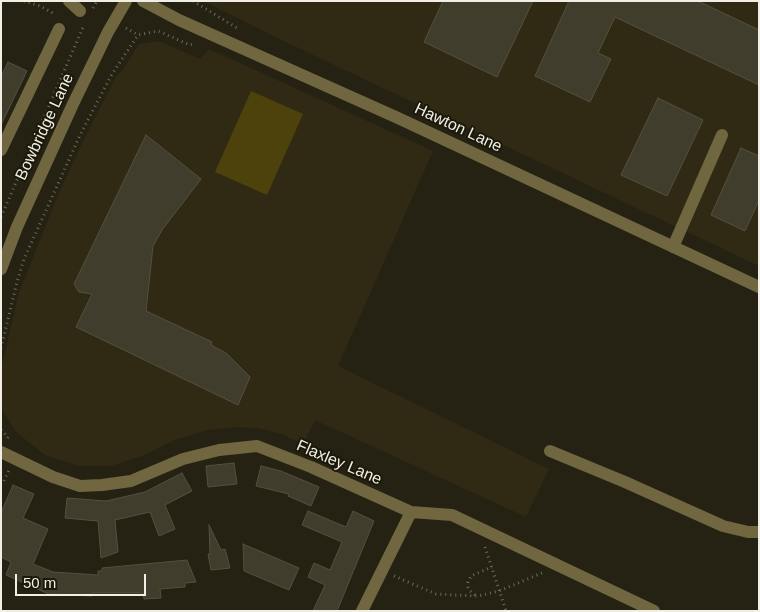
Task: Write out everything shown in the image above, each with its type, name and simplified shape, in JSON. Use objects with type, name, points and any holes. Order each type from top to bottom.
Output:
[{"type":"street","points":[[69,1],[85,16]]},
{"type":"street","name":"Bowbridge Lane","points":[[1,269],[17,227],[73,104],[108,32],[126,1]]},
{"type":"street","name":"Hawton Lane","points":[[143,1],[179,20],[398,118],[759,287]]},
{"type":"street","points":[[1,150],[59,28]]},
{"type":"street","points":[[674,247],[722,135]]},
{"type":"street","name":"Flaxley Lane","points":[[1,452],[53,477],[80,486],[131,481],[183,459],[219,450],[257,446],[311,467],[411,512],[452,515],[654,611]]},
{"type":"street","points":[[550,451],[625,482],[722,526],[748,532],[759,532]]},
{"type":"street","points":[[362,611],[411,512]]},
{"type":"path","points":[[1,217],[85,16],[97,1]]},
{"type":"path","points":[[193,1],[240,30]]},
{"type":"path","points":[[1,348],[24,259],[81,133],[112,74],[138,35],[158,31]]},
{"type":"path","points":[[1,430],[8,437]]},
{"type":"path","points":[[477,527],[506,611]]},
{"type":"path","points":[[382,570],[436,594],[478,596],[499,591],[535,577],[558,565]]},
{"type":"path","points":[[478,596],[470,591],[468,582],[471,576],[492,567]]},
{"type":"shaded area","points":[[203,1],[759,1],[759,266],[273,36]]},
{"type":"shaded area","points":[[159,41],[200,59],[209,49],[433,151],[338,366],[549,469],[526,517],[315,420],[303,444],[281,434],[258,428],[234,427],[208,430],[177,439],[145,455],[111,466],[79,466],[45,455],[16,432],[1,408],[1,370],[19,292],[61,188],[116,77],[139,44]]},
{"type":"shaded area","points":[[251,91],[303,114],[267,195],[215,172]]},
{"type":"building","points":[[443,1],[533,1],[497,77],[424,42]]},
{"type":"building","points":[[569,1],[698,1],[759,30],[759,85],[615,17],[598,53],[611,59],[590,102],[535,76]]},
{"type":"building","points":[[8,62],[27,71],[1,125],[1,77]]},
{"type":"building","points":[[658,98],[703,120],[667,196],[621,175]]},
{"type":"building","points":[[146,135],[201,179],[162,230],[153,246],[146,311],[212,342],[211,345],[226,353],[250,377],[238,405],[76,327],[92,294],[79,292],[74,284]]},
{"type":"building","points":[[741,148],[759,156],[759,200],[745,231],[711,215]]},
{"type":"building","points":[[234,463],[237,484],[208,487],[206,466]]},
{"type":"building","points":[[261,466],[281,471],[319,487],[311,506],[288,496],[289,494],[256,486]]},
{"type":"building","points":[[182,473],[192,491],[165,505],[175,529],[159,536],[150,512],[115,520],[118,552],[101,558],[98,521],[65,518],[67,498],[106,501],[145,492]]},
{"type":"building","points":[[13,485],[34,494],[23,518],[48,529],[33,564],[53,572],[98,575],[98,571],[102,571],[102,568],[187,560],[196,582],[185,583],[185,587],[160,589],[161,598],[144,599],[143,593],[92,593],[92,596],[53,594],[53,596],[6,575],[11,562],[1,557],[1,513]]},
{"type":"building","points":[[308,511],[346,527],[353,511],[374,521],[337,611],[313,611],[325,585],[308,577],[314,563],[330,570],[342,542],[302,525]]},
{"type":"building","points":[[209,525],[221,550],[225,549],[230,568],[211,570],[208,554],[210,554]]},
{"type":"building","points":[[243,544],[299,568],[289,590],[244,571]]}]
